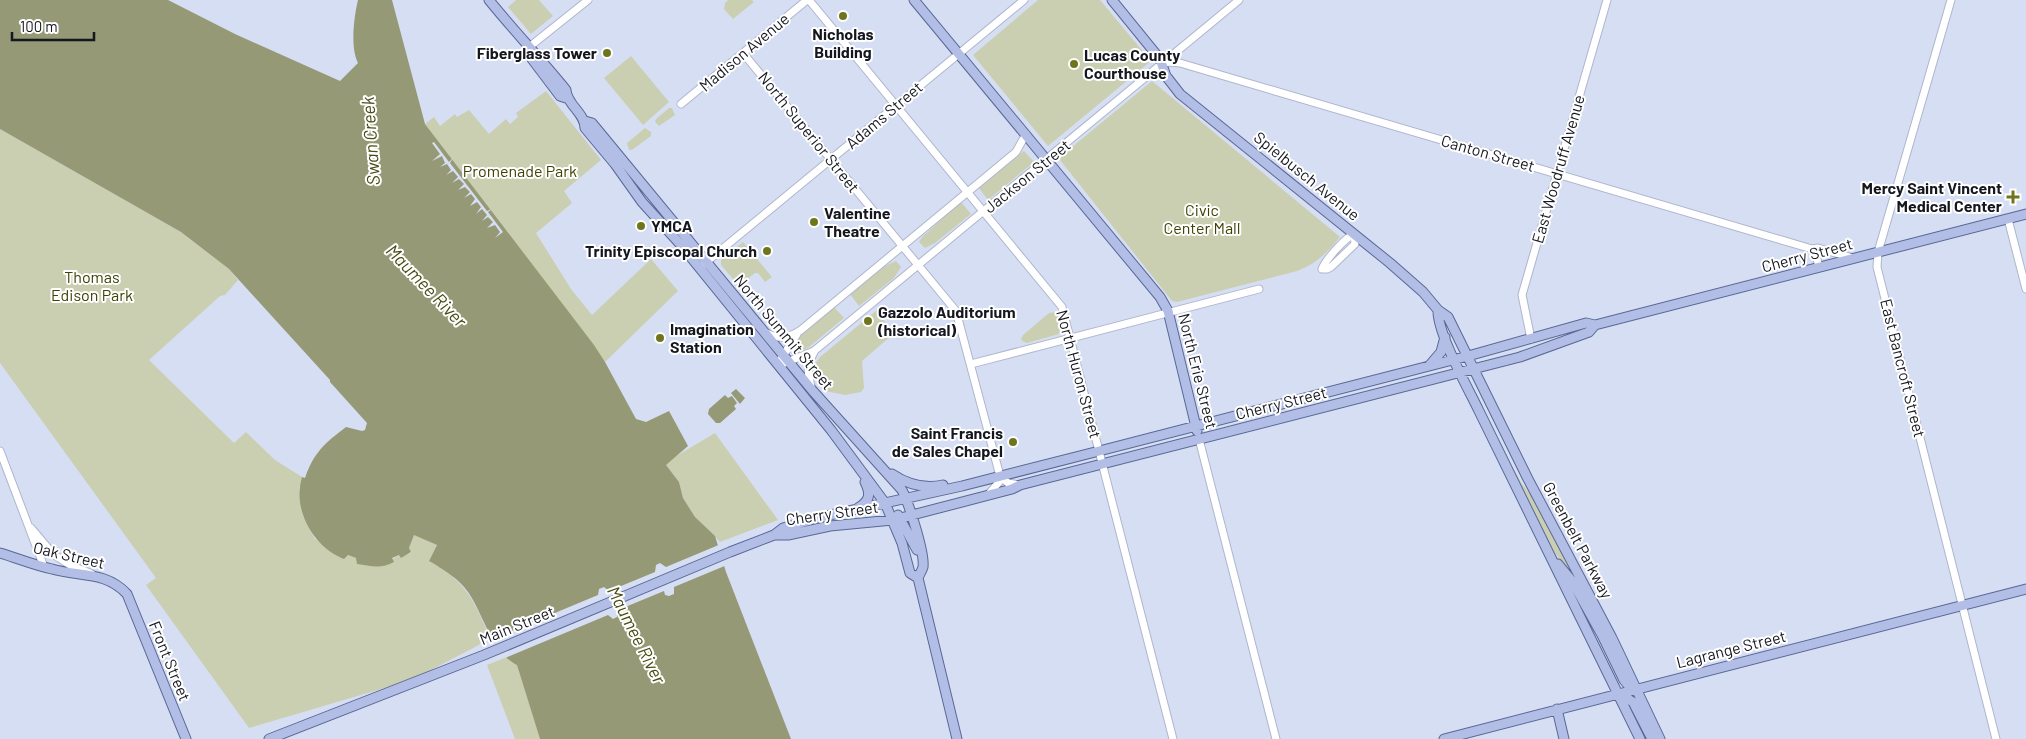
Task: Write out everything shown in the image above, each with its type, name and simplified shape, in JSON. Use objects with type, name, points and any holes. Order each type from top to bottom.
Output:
[{"type":"main road","name":"North Summit Street","points":[[489,0],[528,48],[538,55],[566,90],[566,98],[585,121],[585,128],[642,202],[659,220],[778,365],[857,465],[896,519],[910,573],[918,578]]},
{"type":"main road","name":"North Erie Street","points":[[914,0],[1153,288],[1168,311],[1199,439]]},
{"type":"main road","name":"Spielbusch Avenue","points":[[1112,0],[1163,63],[1166,76],[1180,94],[1416,285],[1438,310],[1448,317],[1468,356]]},
{"type":"main road","name":"North Summit Street","points":[[585,121],[592,122],[812,390],[896,482],[906,499],[912,515],[923,566],[918,578],[957,739]]},
{"type":"main road","points":[[630,184],[632,178],[638,177]]},
{"type":"main road","points":[[659,220],[665,219],[666,212]]},
{"type":"main road","name":"Cherry Street","points":[[774,536],[783,528],[1099,451],[1455,360],[1586,323],[1596,325],[2026,214]]},
{"type":"main road","name":"Spielbusch Avenue","points":[[1438,310],[1439,324],[1455,360]]},
{"type":"main road","name":"Cherry Street","points":[[774,536],[830,526],[896,519],[912,515],[1020,485],[1474,370],[1520,357],[1589,332],[1596,325]]},
{"type":"main road","points":[[1429,366],[1441,352],[1445,336]]},
{"type":"main road","name":"Greenbelt Parkway","points":[[1468,356],[1528,479],[1586,587],[1660,739]]},
{"type":"main road","name":"Greenbelt Parkway","points":[[1455,360],[1640,739]]},
{"type":"main road","points":[[878,463],[902,480],[919,485],[938,486],[973,482]]},
{"type":"main road","points":[[853,510],[864,504],[870,494],[857,465]]},
{"type":"main road","points":[[896,519],[921,557]]},
{"type":"main road","name":"Main Street","points":[[269,739],[484,655],[730,552],[774,536]]},
{"type":"main road","name":"Oak Street","points":[[0,553],[44,567],[109,580],[127,594]]},
{"type":"main road","points":[[1548,553],[1572,581],[1624,680],[1628,686],[1636,689]]},
{"type":"main road","name":"Lagrange Street","points":[[1444,739],[2026,589]]},
{"type":"main road","name":"Front Street","points":[[127,594],[186,739]]},
{"type":"main road","points":[[1618,693],[1633,702],[1652,739]]},
{"type":"main road","points":[[1557,709],[1564,739]]},
{"type":"street","points":[[528,48],[588,0]]},
{"type":"street","name":"Madison Avenue","points":[[681,104],[808,0]]},
{"type":"street","name":"North Huron Street","points":[[808,0],[1062,306],[1173,739]]},
{"type":"street","name":"Adams Street","points":[[699,269],[1024,0]]},
{"type":"street","name":"Jackson Street","points":[[778,365],[790,362],[814,351],[1239,0]]},
{"type":"street","name":"East Woodruff Avenue","points":[[1531,339],[1522,295],[1607,0]]},
{"type":"street","name":"East Bancroft Street","points":[[1951,0],[1878,252],[1877,264],[1996,739]]},
{"type":"street","name":"North Superior Street","points":[[744,53],[956,311],[1000,476]]},
{"type":"street","name":"Canton Street","points":[[1163,63],[1180,63],[1812,249],[1818,248],[1853,258]]},
{"type":"street","name":"Jackson Street","points":[[763,330],[771,336],[789,337],[801,330],[1016,152],[1026,134]]},
{"type":"street","points":[[2008,219],[2026,289]]},
{"type":"street","points":[[1354,234],[1354,244],[1346,253],[1328,269],[1322,269],[1324,263],[1347,238],[1354,234]]},
{"type":"street","points":[[1812,249],[1816,255],[1819,267]]},
{"type":"street","points":[[971,364],[1258,288]]},
{"type":"street","name":"Jackson Street","points":[[778,365],[783,354],[801,330]]},
{"type":"street","points":[[812,390],[807,372],[809,361],[814,351]]},
{"type":"street","name":"North Erie Street","points":[[1199,439],[1276,739]]},
{"type":"street","points":[[0,451],[44,567]]},
{"type":"street","points":[[988,495],[998,482],[1000,476],[1008,483],[1020,485]]},
{"type":"street","points":[[28,524],[53,554],[95,576]]},
{"type":"green space","points":[[516,0],[539,0],[553,16],[531,34],[508,7]]},
{"type":"green space","points":[[728,0],[752,0],[754,2],[733,19],[724,9],[725,3]]},
{"type":"green space","points":[[1038,0],[1100,0],[1151,61],[1048,146],[973,55]]},
{"type":"green space","points":[[631,56],[669,102],[643,125],[604,78]]},
{"type":"green space","name":"Civic Center Mall","points":[[1152,81],[1340,237],[1316,261],[1297,271],[1177,302],[1172,301],[1060,160],[1060,157]]},
{"type":"green space","name":"Promenade Park","points":[[546,91],[601,160],[564,191],[572,203],[536,233],[571,289],[592,315],[651,259],[678,291],[605,362],[425,124],[434,117],[440,126],[455,114],[457,117],[469,110],[489,134],[506,119],[510,124],[518,117],[516,113]]},
{"type":"green space","points":[[669,108],[672,108],[675,115],[659,126],[655,122],[656,119]]},
{"type":"green space","points":[[645,128],[651,132],[651,136],[632,150],[629,150],[627,143]]},
{"type":"green space","name":"Thomas Edison Park","points":[[0,129],[181,232],[229,269],[238,280],[225,295],[220,296],[149,360],[234,443],[246,432],[275,460],[302,477],[299,488],[303,515],[315,539],[356,558],[392,559],[411,553],[409,548],[414,534],[437,545],[429,561],[451,575],[472,600],[488,633],[479,645],[425,673],[388,687],[249,728],[146,585],[156,578],[0,363]]},
{"type":"green space","points":[[1024,151],[1034,162],[988,200],[979,188]]},
{"type":"green space","points":[[961,202],[971,214],[935,243],[925,248],[919,242],[922,237]]},
{"type":"green space","points":[[743,242],[772,277],[765,282],[758,273],[755,273],[739,286],[721,265],[721,260]]},
{"type":"green space","points":[[896,261],[901,267],[894,278],[859,306],[850,294],[883,267]]},
{"type":"green space","points":[[834,307],[844,318],[809,347],[796,354],[790,348],[793,342]]},
{"type":"green space","points":[[877,310],[888,327],[897,335],[891,336],[862,361],[864,388],[861,392],[845,395],[825,391],[814,374],[813,367],[820,357]]},
{"type":"green space","points":[[1049,313],[1059,313],[1062,327],[1059,334],[1027,343],[1022,341],[1023,335]]},
{"type":"green space","points":[[715,433],[778,520],[720,542],[695,517],[683,498],[679,482],[666,465],[668,461]]},
{"type":"green space","points":[[1498,442],[1522,484],[1532,496],[1604,631],[1562,562],[1553,551]]},
{"type":"green space","points":[[507,657],[511,662],[517,664],[540,739],[515,739],[487,665]]},
{"type":"water","points":[[0,0],[168,0],[235,34],[340,81],[358,63],[353,41],[358,0],[392,0],[425,124],[594,345],[636,419],[646,422],[669,411],[688,446],[666,465],[679,482],[683,498],[695,517],[715,536],[726,572],[791,739],[540,739],[517,665],[508,659],[494,642],[464,587],[440,567],[429,561],[437,545],[414,535],[409,548],[411,552],[401,558],[399,555],[392,558],[394,562],[385,566],[357,564],[356,558],[348,555],[344,559],[323,546],[314,536],[303,514],[300,502],[302,477],[305,478],[316,455],[332,438],[346,427],[365,430],[367,423],[229,269],[181,232],[0,129]]},
{"type":"water","points":[[736,389],[745,398],[740,404],[731,393]]},
{"type":"water","points":[[725,395],[728,398],[732,396],[737,403],[734,406],[736,409],[720,423],[716,423],[708,414],[709,409]]},
{"type":"pier","points":[[434,142],[449,162],[453,158],[450,163],[487,211],[492,209],[488,212],[503,232],[495,238],[500,232],[495,225],[487,228],[493,222],[488,217],[482,221],[487,215],[482,209],[476,214],[481,207],[477,202],[470,206],[475,199],[471,194],[464,198],[470,192],[465,187],[458,190],[464,184],[459,179],[452,183],[458,177],[453,171],[446,175],[451,170],[447,164],[440,167],[445,163],[442,156],[432,161],[440,154],[432,143]]},
{"type":"pier","points":[[721,544],[727,565],[674,587],[674,594],[665,595],[664,591],[618,610],[617,617],[613,619],[608,615],[505,658],[490,640],[598,595],[599,589],[604,587],[609,591],[655,572],[656,565],[660,563],[666,567]]},
{"type":"place","name":"Nicholas Building","points":[[843,16]]},
{"type":"place","name":"Fiberglass Tower","points":[[607,53]]},
{"type":"place","name":"Lucas County Courthouse","points":[[1074,64]]},
{"type":"place","name":"Mercy Saint Vincent Medical Center","points":[[2013,197]]},
{"type":"place","name":"Valentine Theatre","points":[[814,222]]},
{"type":"place","name":"YMCA","points":[[641,226]]},
{"type":"place","name":"Trinity Episcopal Church","points":[[767,251]]},
{"type":"place","name":"Gazzolo Auditorium (historical)","points":[[868,321]]},
{"type":"place","name":"Imagination Station","points":[[660,338]]},
{"type":"place","name":"Saint Francis de Sales Chapel","points":[[1013,442]]},
{"type":"water label","name":"Swan Creek","points":[[371,141]]},
{"type":"water label","name":"Maumee River","points":[[426,286]]},
{"type":"water label","name":"Maumee River","points":[[636,635]]}]
